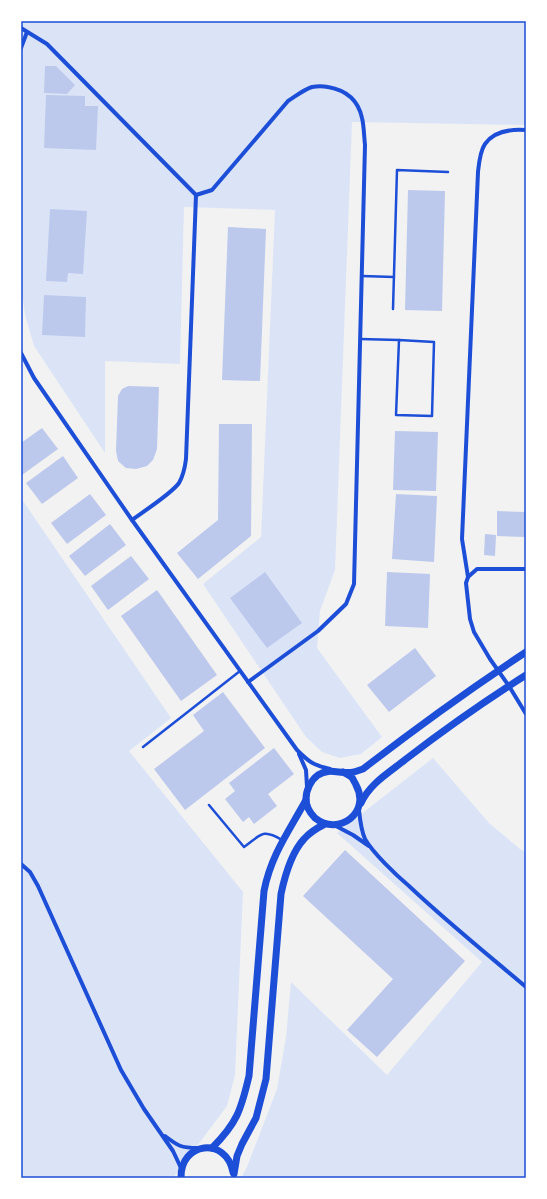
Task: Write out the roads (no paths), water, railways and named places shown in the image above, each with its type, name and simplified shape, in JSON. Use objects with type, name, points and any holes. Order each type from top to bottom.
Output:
[{"type":"street","points":[[21,28],[47,44],[196,194],[186,459],[184,471],[180,482],[174,489],[132,520]]},
{"type":"street","points":[[21,48],[27,32]]},
{"type":"street","points":[[196,194],[212,190],[288,101],[302,91],[313,86],[325,86],[339,89],[352,97],[362,117],[365,145],[354,584],[346,604],[318,631],[248,682]]},
{"type":"street","points":[[526,130],[516,129],[502,132],[491,137],[484,145],[481,153],[478,172],[462,539],[468,577],[466,583],[470,619],[474,632],[526,714]]},
{"type":"street","points":[[21,353],[34,378],[132,520],[297,750],[307,760],[316,766],[343,772],[353,772],[363,769],[415,728],[526,652]]},
{"type":"street","points":[[468,577],[477,569],[526,569]]},
{"type":"street","points":[[297,750],[306,770],[308,779],[306,800],[311,814],[325,824],[334,825],[343,823],[355,814],[365,794],[375,783],[426,743],[526,675]]},
{"type":"street","points":[[307,791],[312,780],[318,775],[334,770]]},
{"type":"street","points":[[343,772],[353,779],[360,791],[359,806],[361,829],[366,840],[373,849],[423,900],[526,987]]},
{"type":"street","points":[[212,1148],[233,1124],[240,1111],[244,1097],[249,1076],[264,891],[268,874],[283,840],[306,800]]},
{"type":"street","points":[[233,1176],[242,1144],[256,1118],[266,1079],[281,894],[284,879],[304,838],[315,829],[325,824]]},
{"type":"street","points":[[334,825],[353,835],[373,849]]},
{"type":"street","points":[[21,864],[30,872],[38,886],[121,1070],[144,1109],[173,1151],[181,1168],[181,1178]]},
{"type":"street","points":[[161,1133],[174,1143],[185,1148],[212,1148],[220,1151],[227,1157],[232,1165],[233,1176]]},
{"type":"street","points":[[181,1168],[185,1160],[194,1151],[202,1148]]},
{"type":"lane","points":[[393,309],[397,170],[448,172]]},
{"type":"lane","points":[[362,276],[394,277]]},
{"type":"lane","points":[[360,339],[399,340],[434,342],[432,416],[396,415],[399,340]]},
{"type":"lane","points":[[143,747],[240,671]]},
{"type":"lane","points":[[209,805],[244,847],[263,833],[272,834],[283,840]]}]
